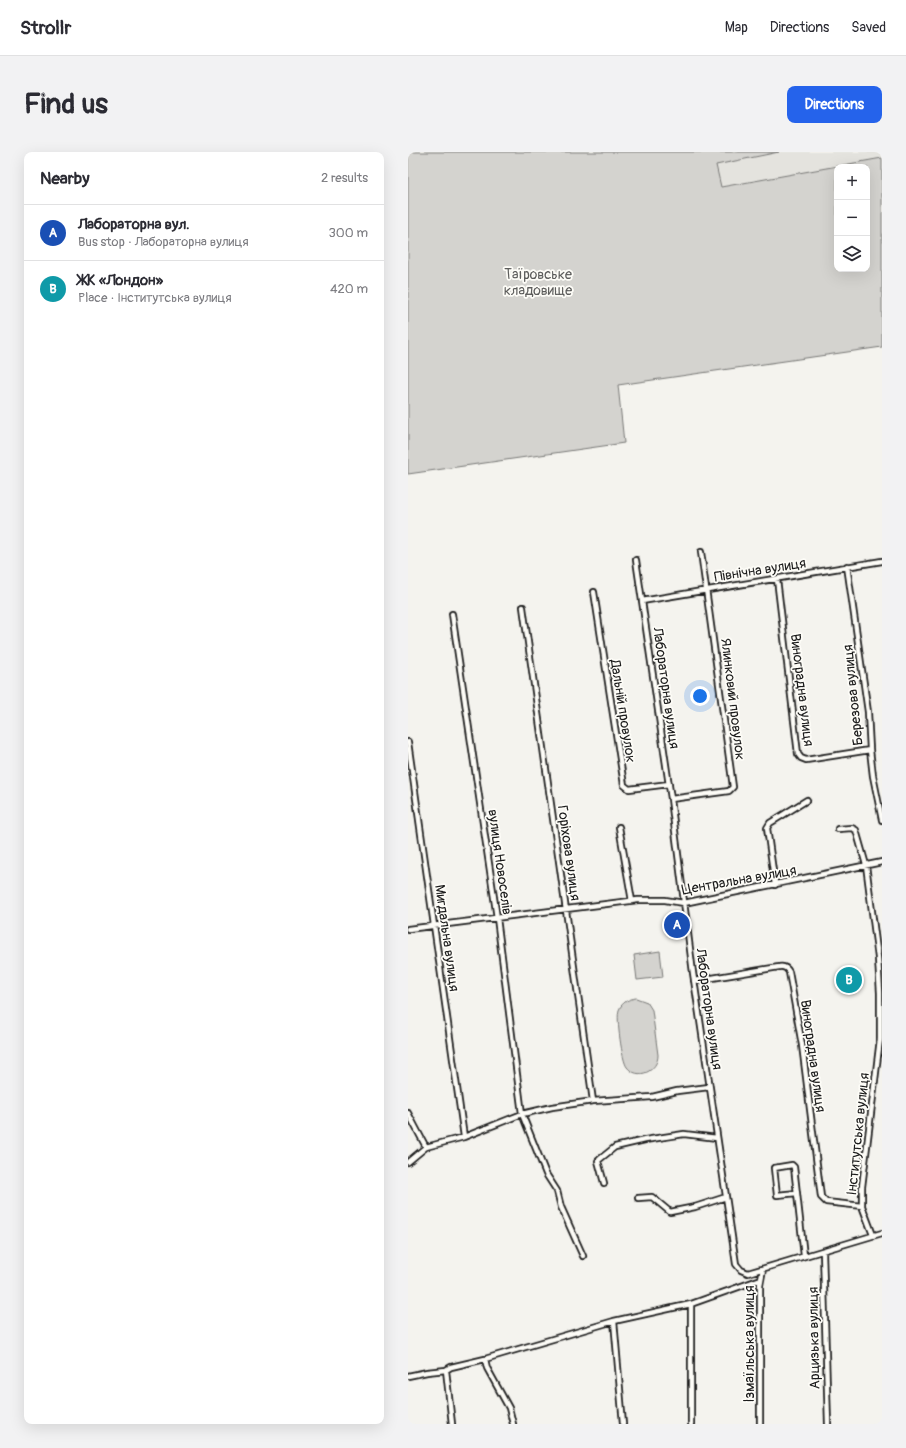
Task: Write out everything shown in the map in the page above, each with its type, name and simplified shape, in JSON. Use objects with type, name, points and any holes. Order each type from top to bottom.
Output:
[{"type":"street","name":"Ялинковий провулок","points":[[671,800],[730,790],[733,787],[701,552]]},
{"type":"street","name":"Лабораторна вулиця","points":[[636,560],[669,784],[709,1087],[736,1264],[741,1270],[748,1272],[763,1269]]},
{"type":"street","name":"Північна вулиця","points":[[642,601],[847,566],[882,562]]},
{"type":"street","name":"Березова вулиця","points":[[847,566],[868,712],[870,750],[876,794],[882,820]]},
{"type":"street","name":"Виноградна вулиця","points":[[777,579],[798,754],[801,758],[806,760],[870,750]]},
{"type":"street","name":"Дальній провулок","points":[[594,592],[624,785],[629,789],[669,784]]},
{"type":"street","name":"Горіхова вулиця","points":[[523,607],[593,1101]]},
{"type":"street","name":"вулиця Новоселів","points":[[452,614],[497,918],[522,1114],[546,1174],[557,1191],[561,1207],[583,1256]]},
{"type":"street","name":"Мигдальна вулиця","points":[[408,742],[464,1137]]},
{"type":"street","points":[[775,885],[767,828],[770,823],[807,800]]},
{"type":"street","points":[[619,827],[632,901]]},
{"type":"street","name":"Інститутська вулиця","points":[[838,829],[852,828],[856,830],[866,866],[878,958],[880,1039],[863,1175],[862,1206],[873,1235]]},
{"type":"street","name":"Центральна вулиця","points":[[408,929],[632,901],[665,900],[684,903],[882,862]]},
{"type":"street","name":"Виноградна вулиця","points":[[694,981],[779,966],[785,967],[789,972],[802,1045],[821,1197],[826,1202],[862,1206]]},
{"type":"street","points":[[408,1162],[426,1147],[464,1137],[522,1114],[552,1107],[593,1101],[652,1097],[678,1091],[709,1087]]},
{"type":"street","points":[[408,1113],[426,1147]]},
{"type":"street","points":[[604,1183],[598,1161],[615,1147],[645,1140],[684,1134],[717,1138]]},
{"type":"street","points":[[797,1193],[777,1195],[774,1168],[793,1166],[797,1193],[804,1256]]},
{"type":"street","points":[[638,1198],[652,1198],[670,1212],[695,1207],[726,1197]]},
{"type":"street","name":"Ізмаїльська вулиця","points":[[760,1424],[761,1279],[763,1269],[882,1233]]},
{"type":"street","name":"Арцизька вулиця","points":[[823,1251],[828,1424]]},
{"type":"street","points":[[408,1376],[446,1370],[451,1367],[485,1359],[614,1321],[691,1304],[761,1279]]},
{"type":"street","points":[[691,1304],[691,1424]]},
{"type":"street","points":[[614,1321],[623,1424]]},
{"type":"street","points":[[485,1359],[487,1368],[509,1408],[513,1424]]},
{"type":"street","points":[[446,1370],[452,1424]]},
{"type":"shaded area","points":[[781,152],[882,152],[882,158],[848,164],[834,164],[834,167],[720,187],[716,165]]},
{"type":"green space","name":"Таїровське кладовище","points":[[408,152],[779,152],[716,165],[721,187],[834,167],[834,272],[870,272],[870,164],[849,164],[882,158],[882,347],[618,385],[624,443],[408,474]]},
{"type":"green space","points":[[660,951],[663,977],[637,980],[634,955]]},
{"type":"green space","points":[[636,998],[647,1002],[652,1010],[658,1055],[655,1066],[651,1070],[642,1074],[631,1071],[627,1067],[621,1048],[619,1030],[618,1014],[620,1007],[626,1001]]},
{"type":"place","name":"Лабораторна вул.","points":[[677,925]]},
{"type":"place","name":"ЖК «Лондон»","points":[[849,980]]}]
